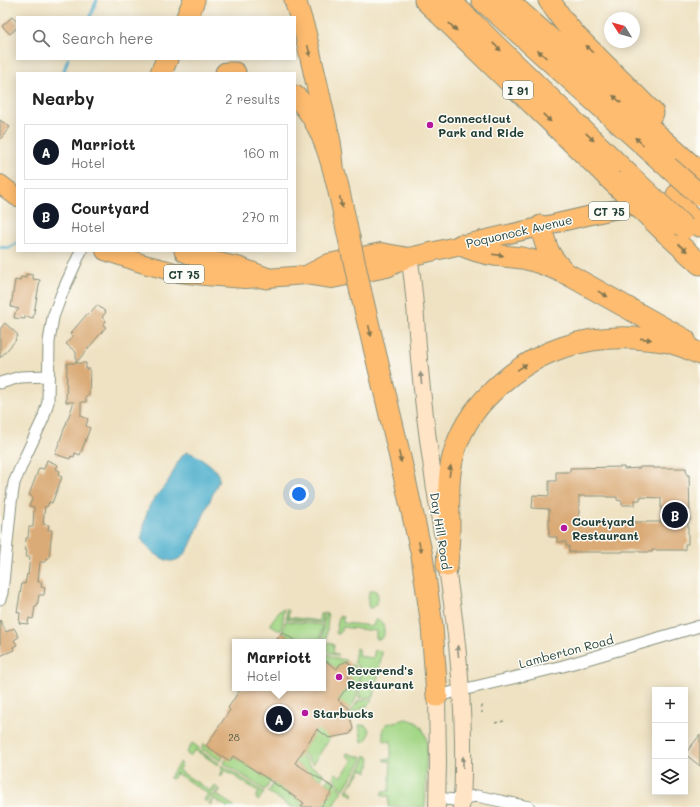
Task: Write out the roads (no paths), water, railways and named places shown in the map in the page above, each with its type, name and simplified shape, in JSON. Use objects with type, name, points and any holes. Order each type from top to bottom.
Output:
[{"type":"highway","points":[[187,16],[194,0]]},
{"type":"highway","points":[[295,0],[305,32],[361,293],[399,451],[422,556],[432,626],[437,696]]},
{"type":"highway","name":"I 91","points":[[426,0],[620,178],[683,229],[700,264]]},
{"type":"highway","points":[[449,0],[620,178]]},
{"type":"highway","points":[[482,0],[685,167]]},
{"type":"highway","points":[[507,0],[685,167]]},
{"type":"highway","points":[[549,0],[574,34],[670,131],[679,144],[685,167],[700,195]]},
{"type":"highway","points":[[162,72],[168,60]]},
{"type":"highway","points":[[296,97],[305,107],[318,127],[333,166]]},
{"type":"highway","points":[[677,195],[685,212],[683,229],[700,241]]},
{"type":"highway","points":[[677,195],[691,201],[700,209]]},
{"type":"highway","points":[[541,226],[548,252],[569,275]]},
{"type":"highway","points":[[461,245],[485,253],[527,260],[546,265],[569,275],[700,349]]},
{"type":"highway","points":[[187,252],[207,261],[239,268],[266,278]]},
{"type":"highway","points":[[447,566],[449,538],[449,482],[455,449],[463,430],[474,413],[490,394],[507,378],[526,364],[546,353],[578,343],[602,339],[626,338],[666,342],[700,354]]},
{"type":"main road","points":[[0,184],[16,196]]},
{"type":"main road","name":"Poquonock Avenue","points":[[108,252],[144,264],[179,273],[217,278],[245,279],[306,275],[329,263],[380,252],[409,256],[700,190]]},
{"type":"main road","name":"Day Hill Road","points":[[409,256],[425,417],[457,637],[462,689],[464,805]]},
{"type":"main road","points":[[437,696],[437,803]]},
{"type":"street","points":[[0,599],[2,594],[14,483],[43,419],[48,402],[49,342],[53,317],[81,252]]},
{"type":"street","points":[[0,384],[20,377],[48,376]]},
{"type":"street","name":"Lamberton Road","points":[[437,696],[563,666],[700,626]]},
{"type":"street","points":[[437,803],[464,805],[470,797],[477,796],[529,807]]},
{"type":"water","points":[[186,452],[198,456],[210,465],[217,472],[219,480],[190,546],[183,556],[172,561],[168,561],[154,553],[146,546],[142,538],[143,530],[149,506],[168,481],[179,461]]},
{"type":"waterway","points":[[90,16],[97,0]]},
{"type":"waterway","points":[[63,72],[68,60]]},
{"type":"waterway","points":[[0,247],[9,248],[16,244]]},
{"type":"place","name":"Connecticut Park and Ride","points":[[430,125]]},
{"type":"place","name":"Courtyard","points":[[675,515]]},
{"type":"place","name":"Courtyard Restaurant","points":[[564,528]]},
{"type":"place","name":"Reverend's Restaurant","points":[[339,677]]},
{"type":"place","name":"Starbucks","points":[[305,713]]},
{"type":"place","name":"Marriott","points":[[279,719]]}]
